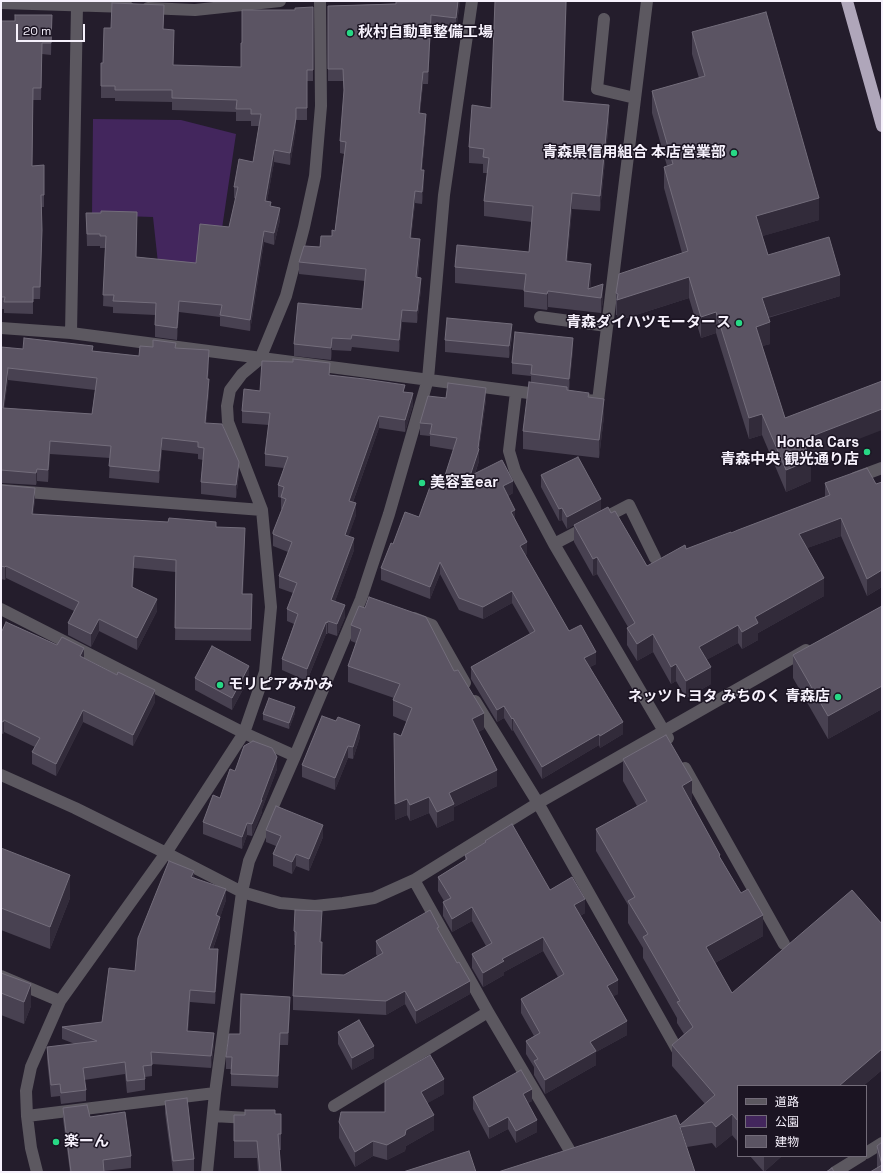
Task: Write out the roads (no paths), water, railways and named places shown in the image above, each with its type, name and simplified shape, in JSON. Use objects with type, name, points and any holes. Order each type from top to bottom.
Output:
[{"type":"highway","points":[[847,1],[882,126]]},
{"type":"street","points":[[1,3],[195,10],[280,1]]},
{"type":"street","points":[[37,1172],[31,1148],[26,1091],[31,1067],[60,1001],[166,852],[244,733],[265,672],[271,607],[262,510],[228,422],[227,406],[230,390],[242,374],[260,359],[286,296],[304,227],[315,176],[321,106],[320,1]]},
{"type":"street","points":[[207,1172],[212,1116],[242,892],[249,861],[361,599],[389,514],[428,379],[444,195],[472,1]]},
{"type":"street","points":[[576,399],[598,401],[647,1]]},
{"type":"street","points":[[71,333],[77,6]]},
{"type":"street","points":[[604,19],[597,89],[635,98]]},
{"type":"street","points":[[540,317],[607,326]]},
{"type":"street","points":[[1,328],[71,333],[260,359],[554,396]]},
{"type":"street","points":[[516,392],[509,451],[515,471],[554,544],[672,745]]},
{"type":"street","points":[[843,482],[882,468]]},
{"type":"street","points":[[1,490],[262,510]]},
{"type":"street","points":[[554,544],[629,505],[655,558]]},
{"type":"street","points":[[361,599],[375,604]]},
{"type":"street","points":[[1,609],[244,733],[295,756]]},
{"type":"street","points":[[403,614],[432,625],[464,682],[538,803],[678,1051]]},
{"type":"street","points":[[1,775],[75,808],[166,852],[242,892],[280,903],[315,906],[343,903],[374,898],[414,880],[538,803],[814,646]]},
{"type":"street","points":[[679,759],[784,944]]},
{"type":"street","points":[[414,880],[488,1012],[570,1151]]},
{"type":"street","points":[[1,976],[60,1001]]},
{"type":"street","points":[[334,1106],[488,1012]]},
{"type":"street","points":[[27,1116],[215,1093]]},
{"type":"street","points":[[212,1116],[258,1118]]},
{"type":"street","points":[[867,1152],[882,1143]]},
{"type":"street","points":[[835,1172],[859,1157]]},
{"type":"place","name":"秋村自動車整備工場","points":[[350,33]]},
{"type":"place","name":"青森県信用組合 本店営業部","points":[[734,153]]},
{"type":"place","name":"青森ダイハツモータース","points":[[739,323]]},
{"type":"place","name":"Honda Cars 青森中央 観光通り店","points":[[867,452]]},
{"type":"place","name":"美容室ear","points":[[422,483]]},
{"type":"place","name":"モリピアみかみ","points":[[220,685]]},
{"type":"place","name":"ネッツトヨタ みちのく 青森店","points":[[838,697]]},
{"type":"place","name":"楽ーん","points":[[56,1142]]}]
